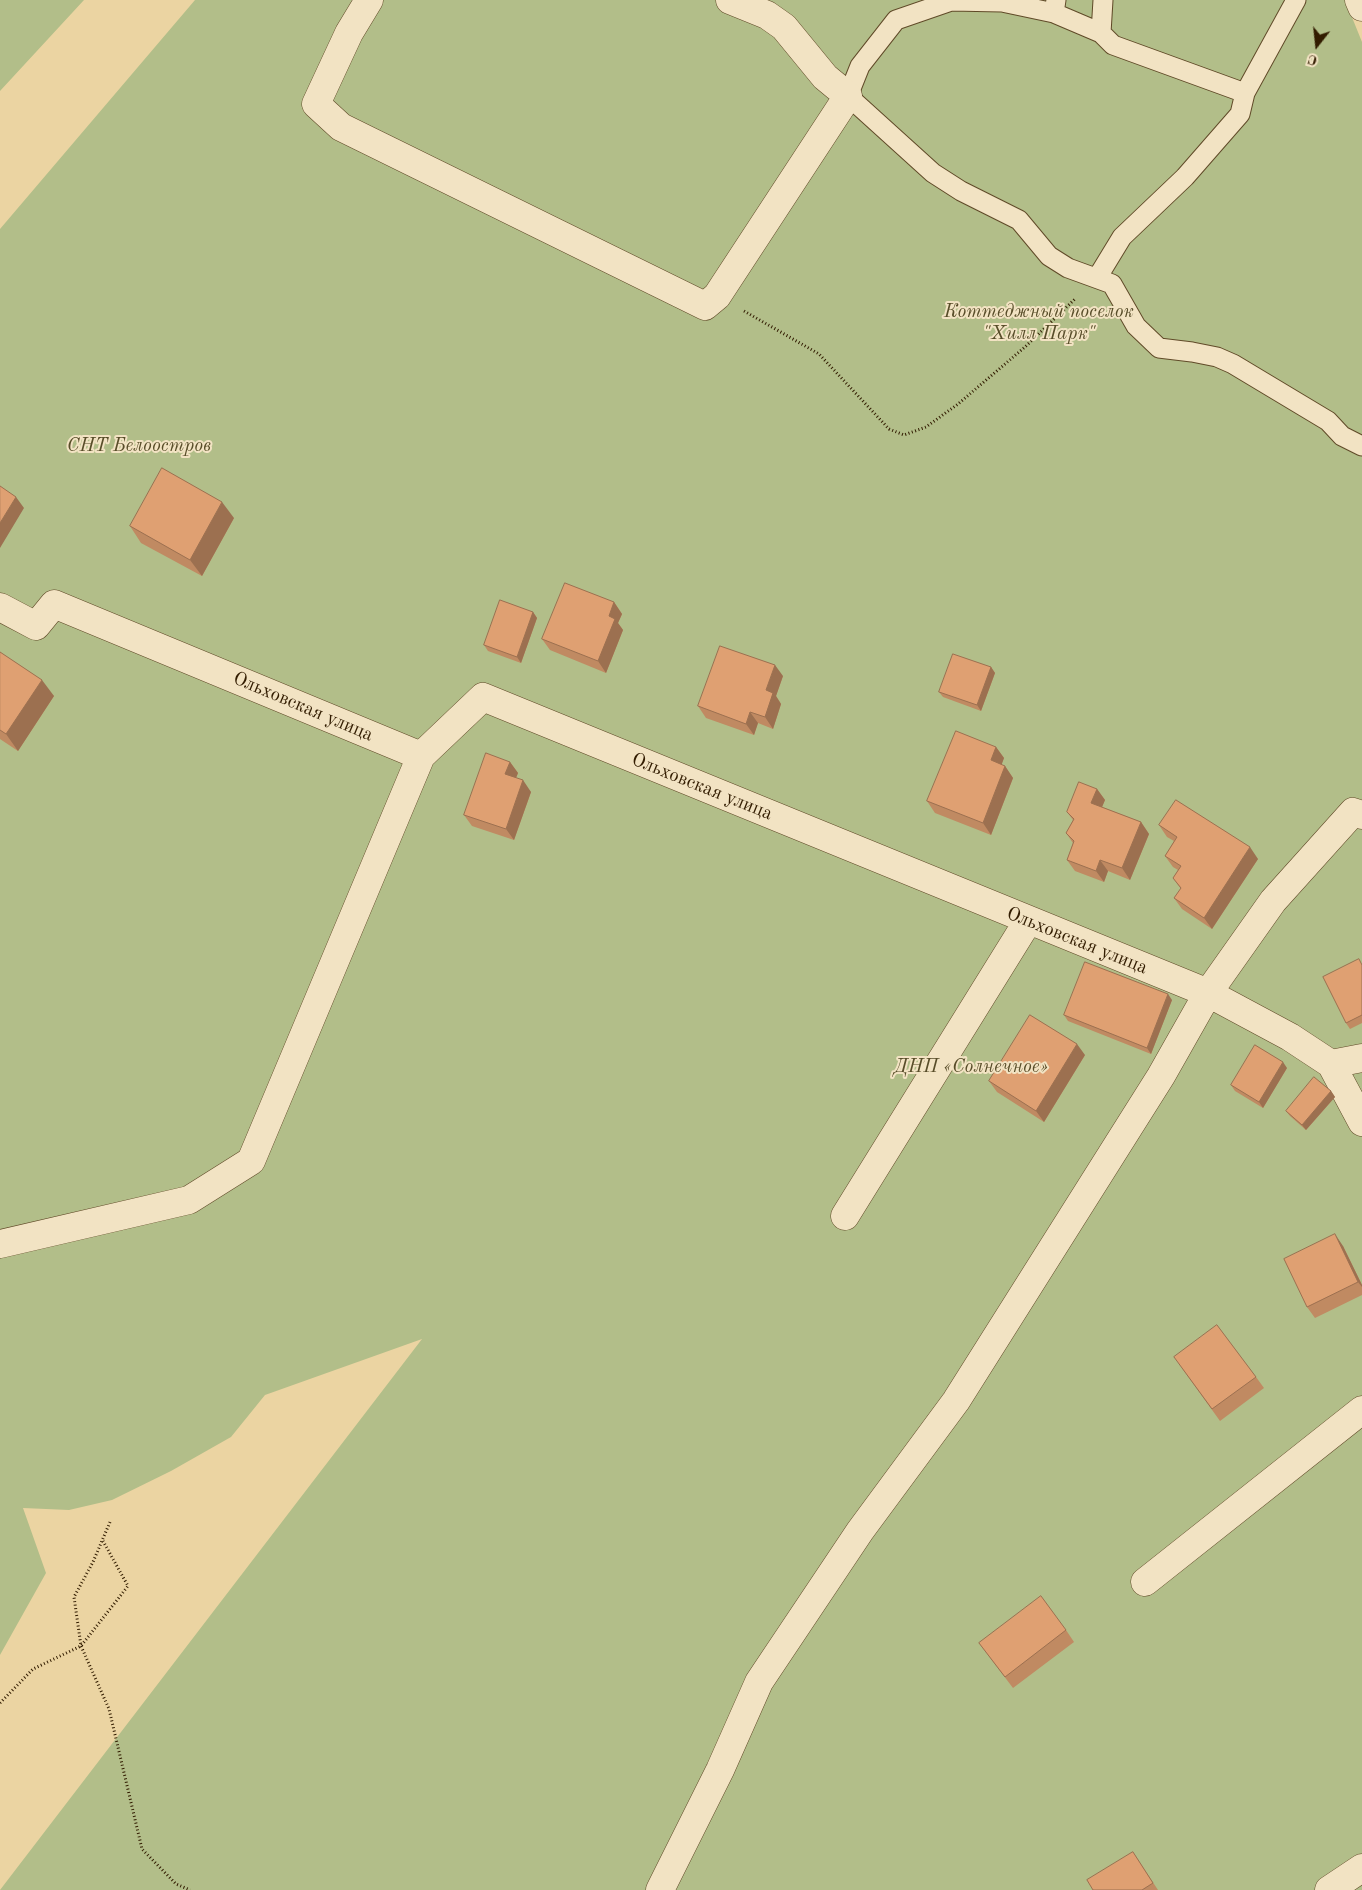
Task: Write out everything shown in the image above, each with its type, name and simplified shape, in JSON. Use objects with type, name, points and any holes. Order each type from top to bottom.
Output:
[{"type":"street","points":[[369,0],[349,33],[316,104],[341,127],[704,306],[717,296],[848,96],[825,77],[770,8],[730,0]]},
{"type":"street","points":[[1359,0],[1362,7]]},
{"type":"street","name":"Ольховская улица","points":[[0,607],[36,626],[54,604],[421,756],[483,697],[1208,993],[1290,1037],[1331,1064]]},
{"type":"street","points":[[0,1244],[189,1200],[251,1161],[421,756]]},
{"type":"street","points":[[660,1890],[720,1770],[759,1682],[860,1531],[956,1401],[1161,1076],[1208,993],[1273,901],[1354,812],[1362,815]]},
{"type":"street","points":[[845,1216],[1028,921]]},
{"type":"street","points":[[1362,1058],[1331,1064],[1362,1122]]},
{"type":"street","points":[[1145,1582],[1362,1410]]},
{"type":"street","points":[[1329,1890],[1362,1868]]},
{"type":"lane","points":[[1101,33],[1103,0]]},
{"type":"lane","points":[[1097,278],[1122,237],[1185,176],[1240,114],[1245,93],[1296,0]]},
{"type":"lane","points":[[1245,93],[1113,46],[1101,33],[1055,6],[951,1],[896,20],[860,66],[848,96],[934,173],[961,191],[1018,220],[1049,256],[1068,268],[1112,284],[1136,326],[1159,348],[1217,357],[1233,364],[1328,421],[1342,436],[1362,446]]},
{"type":"path","points":[[717,296],[819,354],[889,429],[904,435],[926,427],[958,404],[1025,348],[1097,278]]},
{"type":"path","points":[[110,1522],[74,1597],[81,1646],[109,1709],[142,1849],[176,1884],[190,1890]]},
{"type":"path","points":[[0,1703],[33,1670],[81,1646],[128,1586],[102,1540]]},
{"type":"green space","points":[[0,0],[84,0],[0,91]]},
{"type":"green space","points":[[195,0],[1345,0],[1362,42],[1362,1890],[0,1890],[422,1339],[265,1395],[231,1437],[171,1471],[112,1500],[69,1510],[23,1508],[46,1573],[0,1655],[0,229]]},
{"type":"building","points":[[162,468],[222,502],[190,560],[130,526]]},
{"type":"building","points":[[0,486],[16,497],[0,523]]},
{"type":"building","points":[[565,583],[614,602],[609,616],[615,619],[598,661],[542,639]]},
{"type":"building","points":[[500,600],[533,612],[517,657],[484,645]]},
{"type":"building","points":[[720,646],[775,665],[766,690],[773,693],[765,717],[750,712],[746,724],[698,706]]},
{"type":"building","points":[[0,652],[42,680],[6,734],[0,730]]},
{"type":"building","points":[[953,654],[991,667],[977,705],[939,692]]},
{"type":"building","points":[[956,731],[996,747],[991,760],[1005,766],[983,823],[927,801]]},
{"type":"building","points":[[486,753],[510,762],[505,774],[523,780],[506,829],[464,815]]},
{"type":"building","points":[[1079,782],[1097,789],[1091,803],[1141,822],[1122,868],[1100,860],[1096,871],[1067,860],[1074,841],[1066,833],[1074,819],[1067,812]]},
{"type":"building","points":[[1176,800],[1250,847],[1204,918],[1174,898],[1181,888],[1173,878],[1181,866],[1165,856],[1177,837],[1159,825]]},
{"type":"building","points":[[1359,959],[1362,965],[1362,1015],[1346,1023],[1323,977]]},
{"type":"building","points":[[1085,962],[1168,994],[1147,1048],[1064,1015]]},
{"type":"building","points":[[1030,1015],[1077,1044],[1036,1111],[989,1081]]},
{"type":"building","points":[[1255,1045],[1283,1062],[1259,1102],[1231,1085]]},
{"type":"building","points":[[1314,1077],[1331,1091],[1302,1125],[1286,1111]]},
{"type":"building","points":[[1335,1234],[1358,1282],[1307,1307],[1284,1259]]},
{"type":"building","points":[[1217,1325],[1256,1377],[1212,1409],[1174,1357]]},
{"type":"building","points":[[1041,1596],[1066,1630],[1005,1677],[979,1643]]},
{"type":"building","points":[[1133,1852],[1153,1883],[1142,1890],[1093,1890],[1087,1880]]},
{"type":"park label","name":"Коттеджный поселок \"Хилл Парк\"","points":[[1039,323]]},
{"type":"park label","name":"СНТ Белоостров","points":[[139,446]]},
{"type":"park label","name":"ДНП «Солнечное»","points":[[971,1067]]}]
